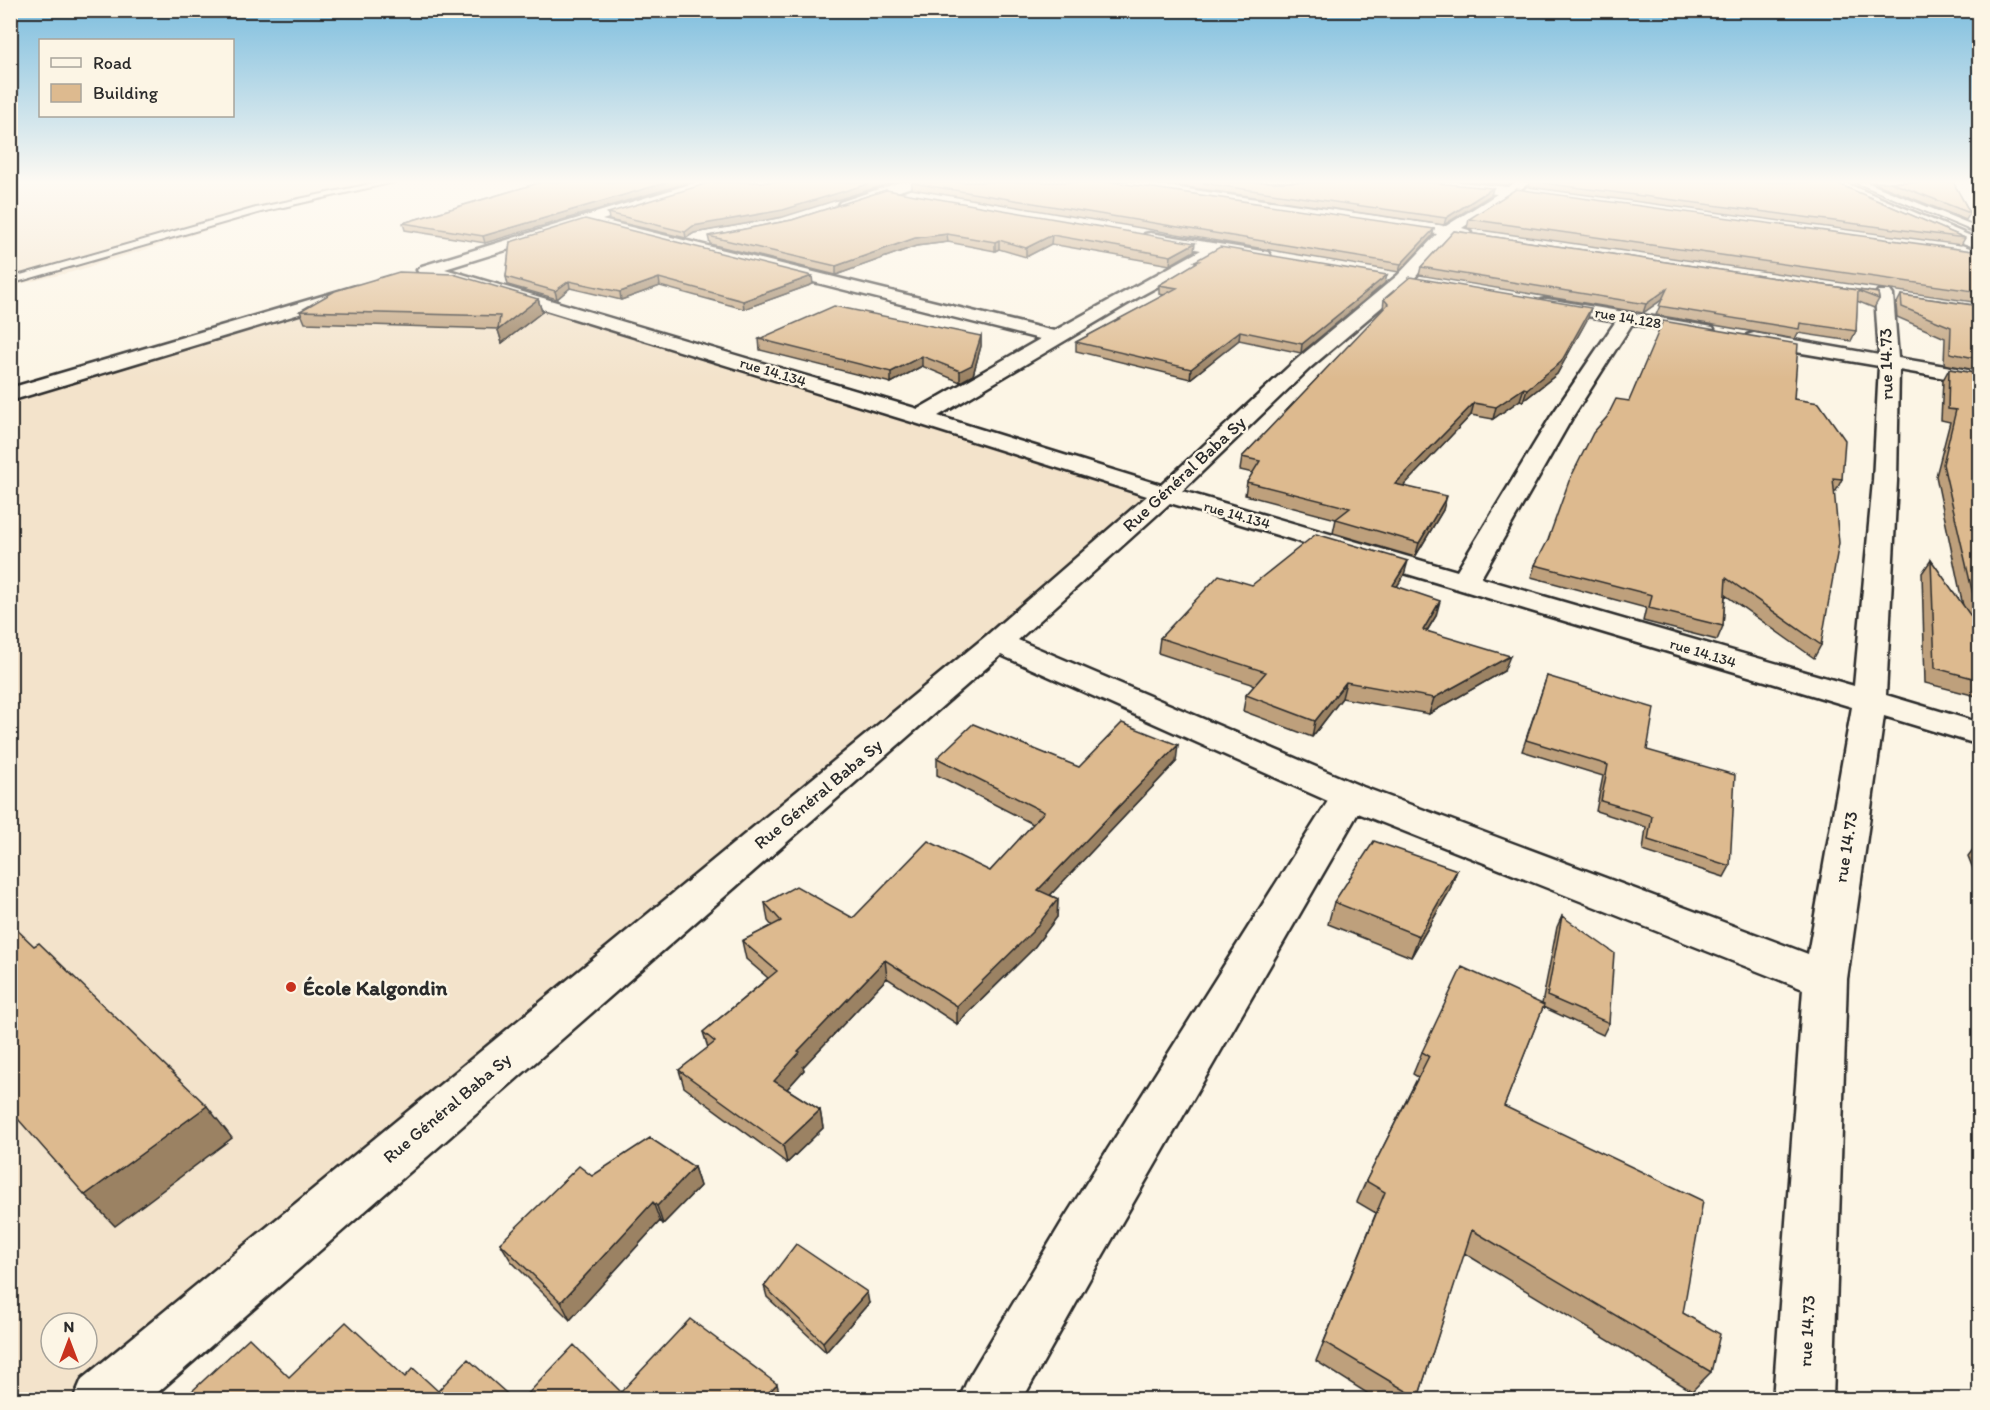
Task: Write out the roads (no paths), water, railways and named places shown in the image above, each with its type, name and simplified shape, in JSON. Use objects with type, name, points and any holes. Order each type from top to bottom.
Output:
[{"type":"street","points":[[406,276],[495,248]]},
{"type":"street","points":[[703,248],[1055,337]]},
{"type":"street","points":[[920,417],[1055,337],[1216,248],[1275,257]]},
{"type":"street","name":"Rue Général Baba Sy","points":[[103,1400],[997,642],[1165,494],[1304,363],[1404,279],[1433,248]]},
{"type":"street","points":[[1956,252],[1980,255]]},
{"type":"street","name":"rue 14.134","points":[[428,269],[920,417],[1165,494],[1980,734]]},
{"type":"street","points":[[1380,275],[1427,283]]},
{"type":"street","points":[[10,395],[372,286]]},
{"type":"street","name":"rue 14.73","points":[[1803,1400],[1825,979],[1869,703],[1885,481],[1889,362],[1886,296]]},
{"type":"street","name":"rue 14.128","points":[[1533,301],[1718,333]]},
{"type":"street","points":[[1464,582],[1561,418],[1627,318]]},
{"type":"street","points":[[1741,337],[1980,378]]},
{"type":"street","points":[[997,642],[1350,796],[1825,979]]},
{"type":"street","points":[[989,1400],[1084,1236],[1350,796]]},
{"type":"lane","points":[[10,281],[126,248]]},
{"type":"place","name":"École Kalgondin","points":[[291,987]]}]
